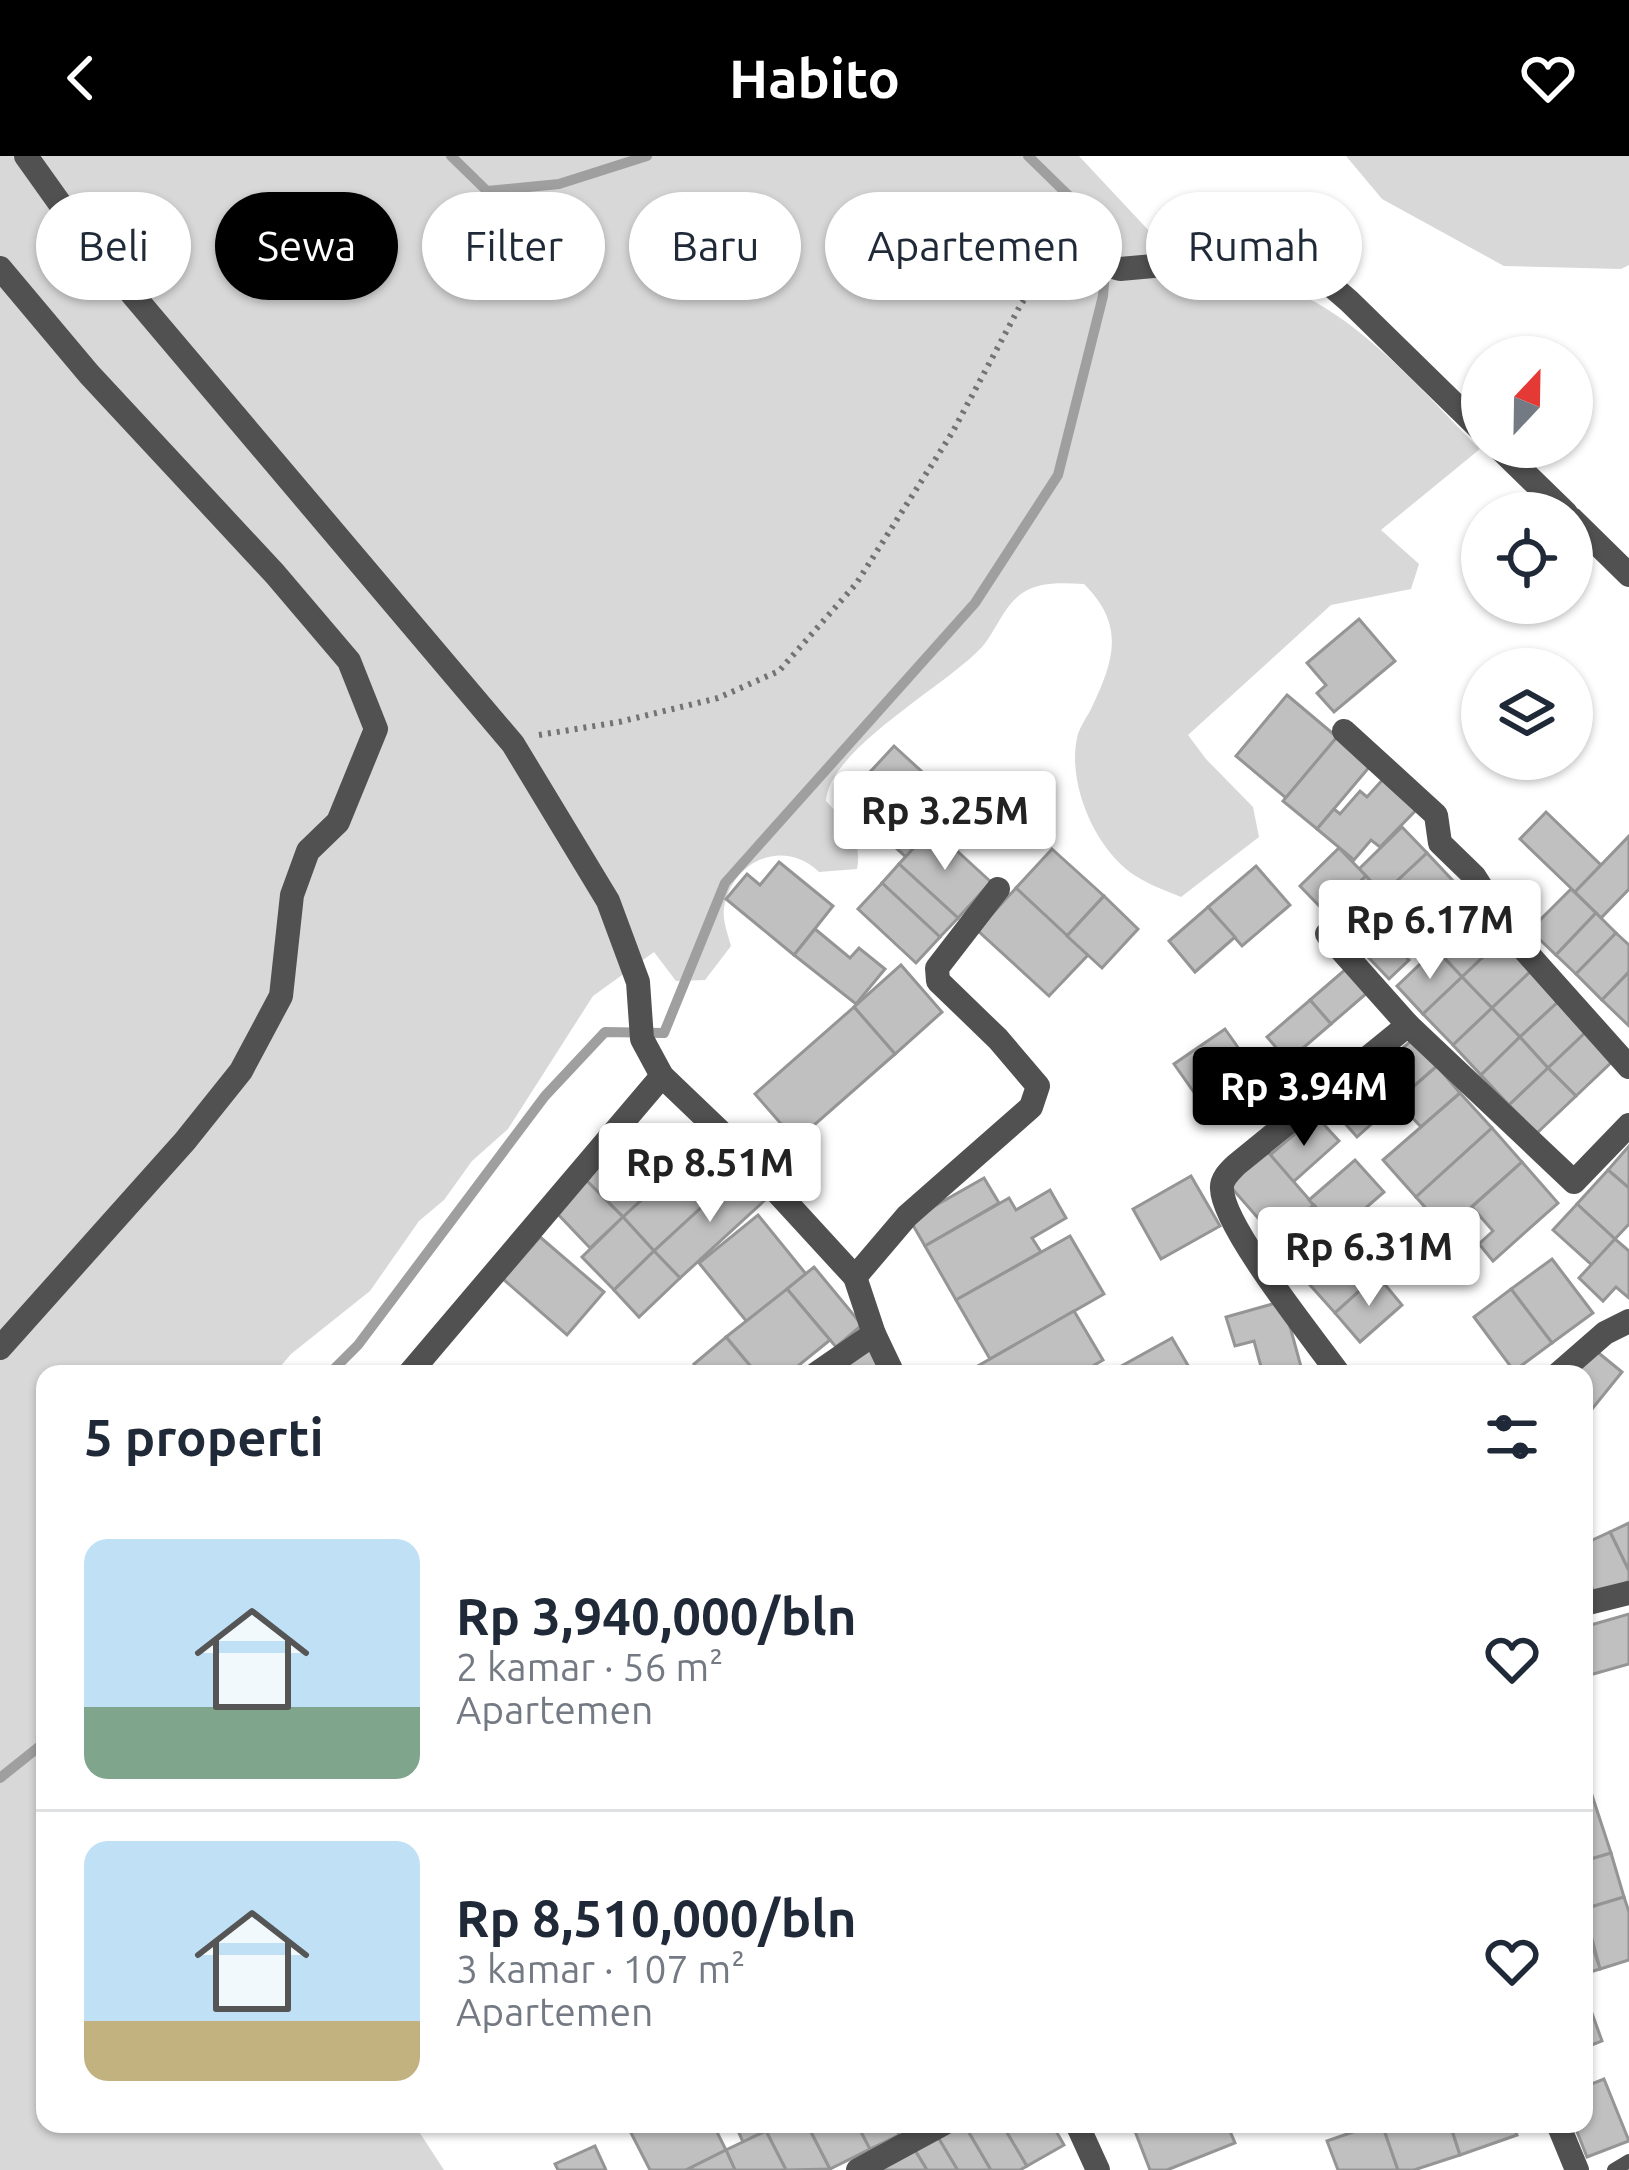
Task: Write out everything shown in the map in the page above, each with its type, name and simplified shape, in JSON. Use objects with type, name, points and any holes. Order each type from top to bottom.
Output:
[{"type":"street","points":[[26,156],[83,236],[513,744],[608,901],[638,989],[642,1039],[662,1076],[730,1141],[855,1277],[889,1365]]},
{"type":"street","points":[[1122,269],[1265,256],[1293,260],[1349,301],[1461,410]]},
{"type":"street","points":[[0,268],[89,374],[275,574],[349,662],[376,729],[338,822],[308,851],[292,895],[281,997],[241,1071],[185,1141],[0,1348]]},
{"type":"street","points":[[1520,468],[1544,492]]},
{"type":"street","points":[[1593,540],[1629,575]]},
{"type":"street","points":[[1345,731],[1436,815],[1440,843],[1474,876],[1512,936],[1629,1067]]},
{"type":"street","points":[[855,1277],[907,1216],[1031,1107],[1038,1086],[998,1039],[938,982],[937,968],[998,889]]},
{"type":"street","points":[[1327,934],[1408,1024],[1574,1182],[1629,1125]]},
{"type":"street","points":[[1338,1365],[1239,1230],[1222,1195],[1222,1182],[1236,1165],[1408,1024]]},
{"type":"street","points":[[417,1365],[662,1076]]},
{"type":"street","points":[[1569,1365],[1605,1334],[1629,1321]]},
{"type":"street","points":[[829,1365],[874,1334]]},
{"type":"street","points":[[1593,1602],[1629,1593]]},
{"type":"street","points":[[858,2170],[926,2133]]},
{"type":"street","points":[[1081,2133],[1098,2170]]},
{"type":"street","points":[[1562,2133],[1577,2170]]},
{"type":"lane","points":[[1614,2170],[1629,2161]]},
{"type":"path","points":[[513,744],[539,734],[619,722],[718,698],[779,670],[856,584],[952,433],[1024,300]]},
{"type":"shaded area","points":[[0,156],[1079,156],[1113,192],[825,192],[825,300],[1122,300],[1122,202],[1146,228],[1146,300],[1310,300],[1390,359],[1461,430],[1461,465],[1381,530],[1419,564],[1411,589],[1331,605],[1188,735],[1253,807],[1259,837],[1181,897],[1124,867],[1097,834],[1076,773],[1078,734],[1110,658],[1111,628],[1084,584],[1028,590],[1009,606],[982,647],[867,740],[832,781],[826,801],[855,840],[857,869],[819,872],[791,857],[761,859],[737,877],[729,891],[724,912],[731,946],[705,980],[676,981],[654,952],[593,996],[508,1129],[472,1161],[444,1200],[419,1221],[370,1291],[282,1365],[36,1365],[36,2133],[420,2133],[444,2170],[0,2170]]},
{"type":"shaded area","points":[[1346,156],[1629,156],[1629,265],[1621,269],[1504,266],[1382,199]]},
{"type":"building","points":[[1359,619],[1395,661],[1334,712],[1317,693],[1326,685],[1307,663]]},
{"type":"building","points":[[1287,695],[1337,737],[1286,798],[1236,756]]},
{"type":"building","points":[[1337,737],[1371,765],[1317,829],[1283,801]]},
{"type":"building","points":[[894,746],[956,803],[932,828],[871,771]]},
{"type":"building","points":[[871,771],[932,828],[906,857],[844,800]]},
{"type":"building","points":[[1385,777],[1420,806],[1380,847],[1371,840],[1354,860],[1317,829],[1334,809],[1340,814],[1360,791],[1367,797]]},
{"type":"building","points":[[1546,812],[1601,865],[1575,892],[1520,839]]},
{"type":"building","points":[[1402,827],[1427,853],[1383,894],[1359,869]]},
{"type":"building","points":[[932,828],[991,882],[958,918],[899,864]]},
{"type":"building","points":[[1629,836],[1629,889],[1601,918],[1575,892]]},
{"type":"building","points":[[1339,848],[1366,876],[1326,913],[1300,886]]},
{"type":"building","points":[[1052,849],[1104,896],[1067,936],[1016,888]]},
{"type":"building","points":[[1427,853],[1456,884],[1413,925],[1383,894]]},
{"type":"building","points":[[779,862],[833,906],[794,955],[726,899],[747,874],[760,885]]},
{"type":"building","points":[[899,864],[958,918],[940,937],[882,883]]},
{"type":"building","points":[[1256,866],[1290,905],[1242,946],[1208,907]]},
{"type":"building","points":[[1366,876],[1389,901],[1350,938],[1326,913]]},
{"type":"building","points":[[882,883],[940,937],[916,963],[858,909]]},
{"type":"building","points":[[1016,888],[1088,955],[1049,996],[977,930]]},
{"type":"building","points":[[1571,889],[1596,913],[1556,955],[1530,930]]},
{"type":"building","points":[[1104,896],[1138,929],[1102,968],[1067,936]]},
{"type":"building","points":[[1389,901],[1413,925],[1393,944],[1409,960],[1389,979],[1350,938]]},
{"type":"building","points":[[1208,907],[1235,937],[1195,972],[1169,941]]},
{"type":"building","points":[[1475,913],[1501,940],[1462,977],[1436,949]]},
{"type":"building","points":[[1596,913],[1616,933],[1576,974],[1556,955]]},
{"type":"building","points":[[815,929],[850,958],[859,948],[885,969],[856,1004],[794,955]]},
{"type":"building","points":[[1616,933],[1629,945],[1629,972],[1602,1000],[1576,974]]},
{"type":"building","points":[[1501,940],[1531,971],[1492,1008],[1462,977]]},
{"type":"building","points":[[1436,949],[1462,977],[1423,1014],[1397,986]]},
{"type":"building","points":[[901,965],[942,1012],[895,1054],[854,1007]]},
{"type":"building","points":[[1347,968],[1368,992],[1331,1024],[1310,1000]]},
{"type":"building","points":[[1531,971],[1559,1001],[1520,1037],[1492,1008]]},
{"type":"building","points":[[1629,972],[1629,1026],[1602,1000]]},
{"type":"building","points":[[1462,977],[1492,1008],[1453,1045],[1423,1014]]},
{"type":"building","points":[[1310,1000],[1331,1024],[1288,1061],[1267,1037]]},
{"type":"building","points":[[1559,1001],[1587,1031],[1548,1068],[1520,1037]]},
{"type":"building","points":[[854,1007],[895,1054],[796,1141],[755,1094]]},
{"type":"building","points":[[1492,1008],[1520,1037],[1481,1075],[1453,1045]]},
{"type":"building","points":[[1225,1029],[1261,1080],[1210,1115],[1174,1064]]},
{"type":"building","points":[[1587,1031],[1615,1059],[1576,1096],[1548,1068]]},
{"type":"building","points":[[1520,1037],[1548,1068],[1509,1105],[1481,1075]]},
{"type":"building","points":[[1413,1039],[1437,1066],[1397,1101],[1373,1074]]},
{"type":"building","points":[[1437,1066],[1460,1093],[1421,1127],[1397,1101]]},
{"type":"building","points":[[1548,1068],[1576,1096],[1537,1133],[1509,1105]]},
{"type":"building","points":[[1373,1074],[1397,1101],[1357,1137],[1333,1110]]},
{"type":"building","points":[[1460,1093],[1492,1128],[1416,1197],[1383,1160]]},
{"type":"building","points":[[1316,1116],[1339,1141],[1293,1182],[1270,1155]]},
{"type":"building","points":[[1492,1128],[1522,1162],[1445,1230],[1416,1197]]},
{"type":"building","points":[[661,1134],[685,1160],[648,1194],[624,1168]]},
{"type":"building","points":[[1629,1146],[1629,1188],[1608,1170]]},
{"type":"building","points":[[606,1149],[648,1194],[623,1217],[580,1174]]},
{"type":"building","points":[[1267,1151],[1314,1205],[1292,1223],[1282,1212],[1265,1226],[1229,1185]]},
{"type":"building","points":[[685,1160],[717,1193],[654,1251],[623,1217]]},
{"type":"building","points":[[1355,1160],[1384,1192],[1338,1232],[1309,1200]]},
{"type":"building","points":[[1522,1162],[1558,1203],[1493,1261],[1479,1244],[1493,1231],[1472,1207]]},
{"type":"building","points":[[1608,1170],[1629,1188],[1629,1224],[1615,1239],[1577,1204]]},
{"type":"building","points":[[740,1172],[765,1200],[680,1278],[654,1251]]},
{"type":"building","points":[[1191,1176],[1220,1226],[1161,1259],[1133,1209]]},
{"type":"building","points":[[984,1178],[999,1203],[925,1246],[910,1220]]},
{"type":"building","points":[[586,1180],[623,1217],[590,1248],[554,1210]]},
{"type":"building","points":[[1050,1190],[1066,1218],[1032,1238],[1041,1252],[956,1300],[925,1246],[1009,1198],[1016,1210]]},
{"type":"building","points":[[1577,1204],[1615,1239],[1592,1265],[1553,1230]]},
{"type":"building","points":[[1314,1205],[1335,1228],[1313,1247],[1292,1223]]},
{"type":"building","points":[[1403,1209],[1428,1237],[1380,1279],[1355,1251]]},
{"type":"building","points":[[758,1215],[806,1274],[747,1322],[699,1263]]},
{"type":"building","points":[[623,1217],[654,1251],[614,1290],[582,1257]]},
{"type":"building","points":[[1335,1228],[1377,1275],[1335,1313],[1293,1266]]},
{"type":"building","points":[[1070,1236],[1104,1294],[990,1359],[956,1300]]},
{"type":"building","points":[[540,1237],[604,1292],[567,1335],[503,1279]]},
{"type":"building","points":[[1615,1239],[1629,1251],[1629,1298],[1616,1287],[1603,1301],[1579,1278]]},
{"type":"building","points":[[654,1251],[680,1278],[639,1317],[614,1290]]},
{"type":"building","points":[[1552,1259],[1593,1313],[1552,1343],[1511,1289]]},
{"type":"building","points":[[814,1267],[862,1325],[836,1347],[787,1289]]},
{"type":"building","points":[[1377,1275],[1402,1305],[1360,1342],[1335,1313]]},
{"type":"building","points":[[787,1289],[830,1340],[799,1365],[749,1365],[726,1337]]},
{"type":"building","points":[[1511,1289],[1552,1343],[1522,1365],[1510,1365],[1474,1317]]},
{"type":"building","points":[[1283,1301],[1301,1365],[1261,1365],[1254,1341],[1235,1346],[1226,1317]]},
{"type":"building","points":[[1074,1311],[1103,1360],[1094,1365],[980,1365]]},
{"type":"building","points":[[726,1337],[749,1365],[695,1365]]},
{"type":"building","points":[[1172,1338],[1188,1365],[1123,1365]]},
{"type":"building","points":[[870,1348],[881,1365],[843,1365]]},
{"type":"building","points":[[1595,1350],[1622,1372],[1593,1408],[1593,1365],[1583,1365]]},
{"type":"building","points":[[1629,1523],[1629,1571],[1610,1532]]},
{"type":"building","points":[[1610,1532],[1629,1571],[1629,1581],[1596,1596],[1593,1590],[1593,1540]]},
{"type":"building","points":[[1629,1614],[1629,1664],[1593,1674],[1593,1624]]},
{"type":"building","points":[[1593,1798],[1611,1853],[1593,1858]]},
{"type":"building","points":[[1611,1853],[1624,1897],[1593,1906],[1593,1858]]},
{"type":"building","points":[[1624,1897],[1629,1912],[1629,1960],[1600,1969],[1593,1943],[1593,1906]]},
{"type":"building","points":[[1593,2016],[1602,2041],[1593,2044]]},
{"type":"building","points":[[1604,2079],[1629,2141],[1587,2157],[1578,2133],[1593,2133],[1593,2083]]},
{"type":"building","points":[[631,2133],[718,2133],[726,2150],[686,2170],[650,2170]]},
{"type":"building","points":[[739,2133],[762,2133],[743,2142]]},
{"type":"building","points":[[767,2133],[812,2133],[830,2169],[786,2170]]},
{"type":"building","points":[[767,2133],[786,2170],[735,2170],[726,2150]]},
{"type":"building","points":[[812,2133],[862,2133],[870,2149],[830,2169]]},
{"type":"building","points":[[862,2133],[898,2133],[899,2135],[870,2149]]},
{"type":"building","points":[[969,2133],[991,2170],[957,2170],[936,2134]]},
{"type":"building","points":[[969,2133],[1007,2133],[1027,2166],[991,2170]]},
{"type":"building","points":[[1007,2133],[1057,2133],[1064,2145],[1027,2166]]},
{"type":"building","points":[[1136,2133],[1231,2133],[1235,2143],[1167,2170],[1150,2170]]},
{"type":"building","points":[[1350,2133],[1385,2133],[1398,2170],[1338,2170],[1327,2141]]},
{"type":"building","points":[[1385,2133],[1453,2133],[1460,2155],[1414,2170],[1398,2170]]},
{"type":"building","points":[[1453,2133],[1516,2133],[1517,2135],[1460,2155]]},
{"type":"building","points":[[936,2134],[957,2169],[927,2170],[913,2147]]},
{"type":"building","points":[[595,2146],[606,2170],[558,2170],[555,2164]]},
{"type":"building","points":[[913,2147],[927,2170],[874,2170]]},
{"type":"building","points":[[726,2150],[735,2170],[686,2170]]},
{"type":"waterway","points":[[451,156],[487,191],[559,184],[647,156]]},
{"type":"waterway","points":[[338,1365],[358,1345],[545,1096],[605,1032],[664,1033],[725,883],[975,603],[1058,475],[1103,296],[1108,234],[1028,156]]},
{"type":"waterway","points":[[0,1778],[36,1749]]}]
